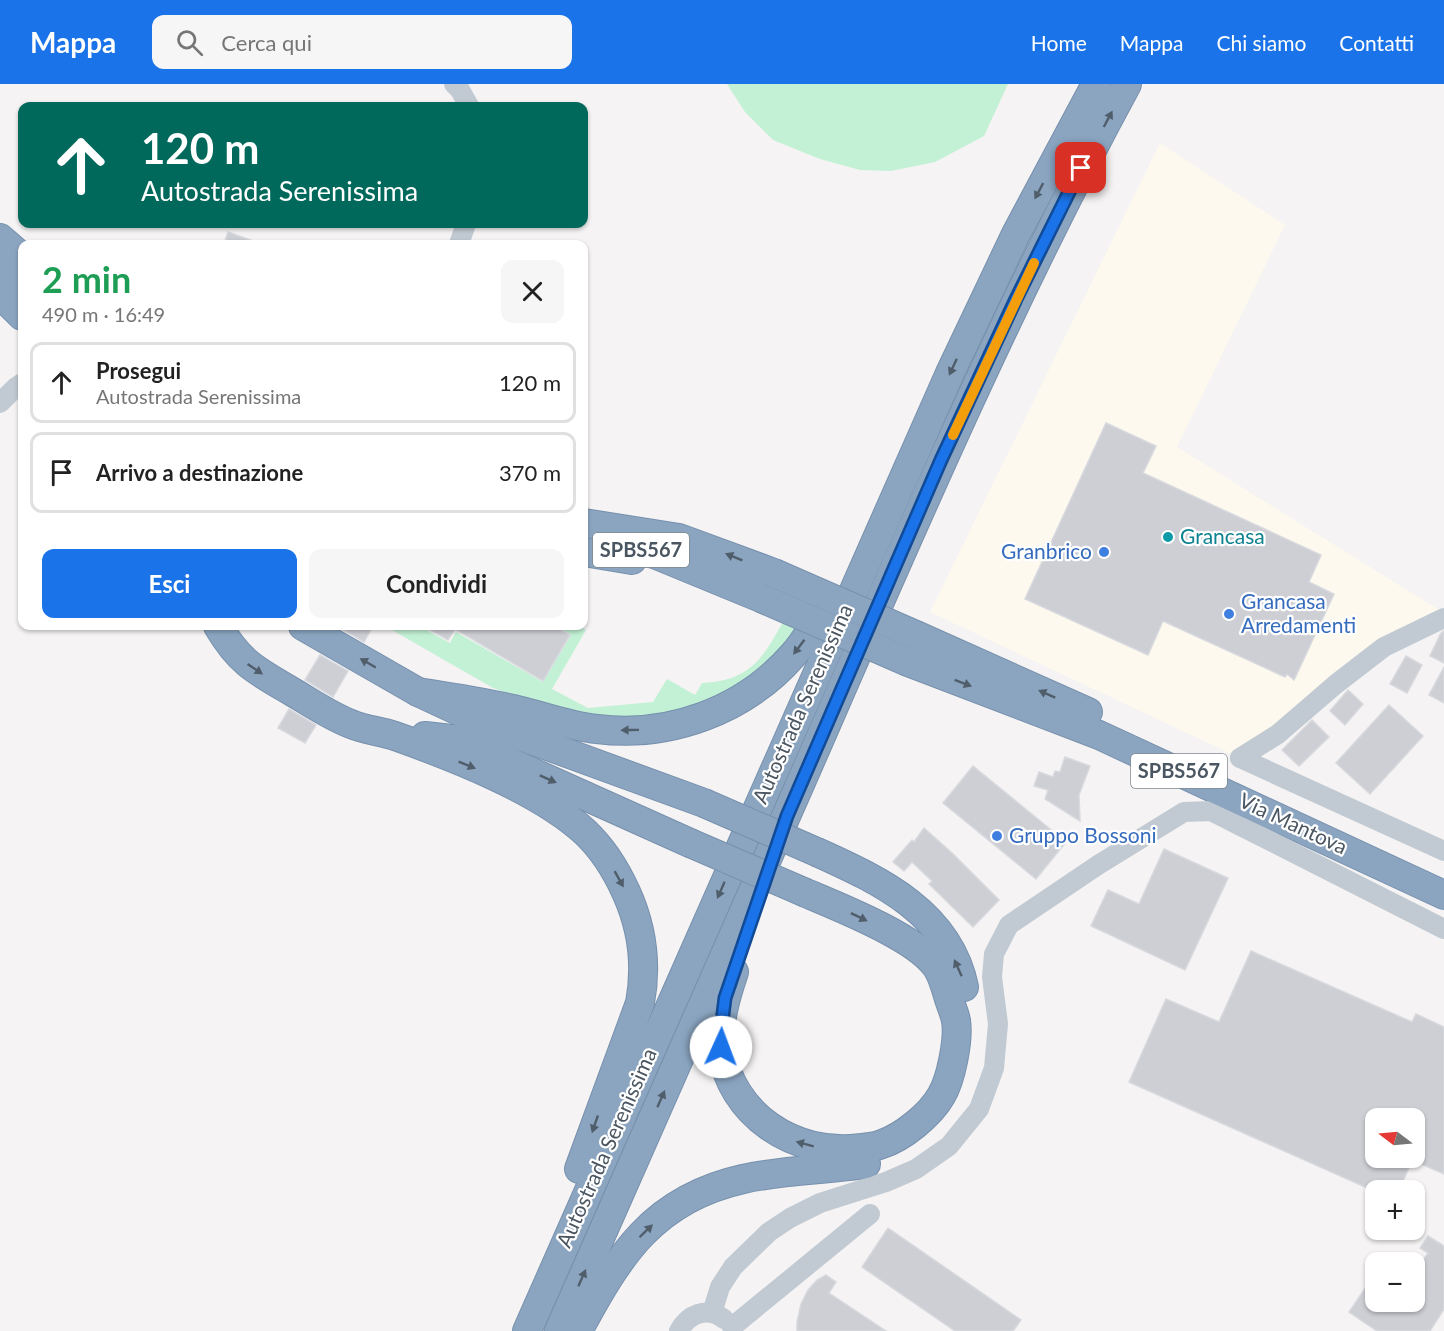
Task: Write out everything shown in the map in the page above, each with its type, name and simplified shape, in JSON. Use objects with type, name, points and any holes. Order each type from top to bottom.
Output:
[{"type":"highway","name":"Autostrada Serenissima","points":[[525,1331],[924,433],[1016,234],[1095,84]]},
{"type":"highway","name":"Autostrada Serenissima","points":[[559,1331],[951,438],[1081,168],[1127,84]]},
{"type":"highway","points":[[0,238],[18,254]]},
{"type":"highway","points":[[0,267],[18,283]]},
{"type":"highway","points":[[0,294],[18,312]]},
{"type":"highway","points":[[418,692],[508,708],[556,721],[605,730],[660,729],[718,710],[749,693],[793,655],[810,632],[924,433]]},
{"type":"highway","points":[[588,508],[639,519],[694,542]]},
{"type":"highway","name":"SPBS567","points":[[588,524],[665,534],[694,542],[767,585],[913,649]]},
{"type":"highway","name":"SPBS567","points":[[588,536],[635,548],[696,570],[767,585]]},
{"type":"highway","points":[[588,553],[696,570]]},
{"type":"highway","points":[[220,630],[233,650],[254,669],[324,711],[352,725],[393,735],[488,773],[540,800],[564,815],[586,833],[606,857],[620,879],[638,923],[644,963],[644,984],[640,1003],[599,1112],[525,1331]]},
{"type":"highway","points":[[310,630],[418,692],[482,722],[704,803],[872,877],[908,901],[931,922],[949,950],[963,980],[973,1028],[971,1068],[953,1107],[926,1138],[893,1160],[745,1178],[692,1195],[643,1232],[624,1254],[578,1331]]},
{"type":"highway","name":"Via Mantova","points":[[913,649],[1209,766],[1444,876]]},
{"type":"highway","name":"Via Mantova","points":[[913,649],[1444,895]]},
{"type":"highway","points":[[393,735],[440,737],[465,742],[690,843],[806,893],[858,916],[911,944],[936,966],[956,1022],[955,1057],[941,1096],[916,1125],[882,1144],[849,1149],[826,1149],[783,1136],[765,1125],[747,1106],[727,1072],[721,1047],[725,998],[787,816]]},
{"type":"street","points":[[454,84],[467,102]]},
{"type":"street","points":[[0,403],[18,387]]},
{"type":"street","points":[[1444,618],[1384,647],[1336,684],[1278,734],[1240,758],[1444,851]]},
{"type":"street","points":[[712,1313],[720,1287],[733,1267],[776,1227],[820,1203],[886,1182],[916,1169],[949,1146],[979,1108],[994,1068],[998,1024],[992,977],[994,954],[1009,925],[1098,865],[1184,812],[1211,810],[1444,929]]},
{"type":"street","points":[[679,1331],[685,1321],[702,1312],[712,1313],[727,1321],[732,1329],[870,1214]]},
{"type":"shaded area","points":[[1160,143],[1285,225],[1177,447],[1444,613],[1384,647],[1240,758],[930,612]]},
{"type":"green space","points":[[727,84],[1008,84],[984,136],[935,162],[891,171],[860,170],[820,159],[773,140],[745,112]]},
{"type":"green space","points":[[783,622],[800,630],[754,675],[729,691],[704,702],[653,715],[600,715],[525,699],[493,688],[392,630],[426,630],[450,643],[456,632],[543,682],[571,635],[563,630],[586,630],[552,689],[588,708],[653,702],[667,679],[695,695],[702,683],[732,678],[743,673],[761,657]]},
{"type":"building","points":[[228,232],[251,240],[225,240]]},
{"type":"building","name":"Grancasa","points":[[1106,423],[1156,446],[1143,473],[1321,555],[1309,582],[1334,594],[1294,680],[1287,674],[1285,677],[1163,621],[1148,655],[1025,599]]},
{"type":"building","points":[[344,630],[371,630],[364,642]]},
{"type":"building","points":[[430,630],[454,630],[448,640]]},
{"type":"building","points":[[457,630],[561,630],[570,635],[543,681]]},
{"type":"building","points":[[1444,631],[1444,663],[1430,656]]},
{"type":"building","points":[[320,655],[348,671],[333,697],[305,680]]},
{"type":"building","points":[[1406,656],[1422,665],[1407,693],[1390,684]]},
{"type":"building","points":[[1444,667],[1444,703],[1429,695]]},
{"type":"building","points":[[1348,690],[1363,704],[1345,725],[1330,711]]},
{"type":"building","points":[[1389,705],[1423,736],[1370,794],[1336,763]]},
{"type":"building","points":[[289,709],[316,725],[305,743],[278,728]]},
{"type":"building","points":[[1312,720],[1329,737],[1299,766],[1282,750]]},
{"type":"building","points":[[1065,757],[1090,766],[1079,795],[1080,821],[1045,799],[1048,790],[1034,786],[1039,772],[1053,777],[1055,771],[1060,772]]},
{"type":"building","points":[[973,766],[1066,842],[1036,879],[943,803]]},
{"type":"building","points":[[924,828],[999,900],[973,927],[929,884],[932,881],[912,862],[904,871],[893,862],[912,840],[914,842]]},
{"type":"building","points":[[1164,849],[1228,878],[1185,970],[1091,926],[1108,890],[1139,904]]},
{"type":"building","points":[[1251,951],[1412,1022],[1416,1014],[1444,1027],[1444,1174],[1425,1166],[1425,1108],[1365,1108],[1365,1168],[1409,1168],[1404,1180],[1365,1180],[1365,1187],[1129,1082],[1166,999],[1219,1022]]},
{"type":"building","points":[[888,1228],[1021,1320],[1013,1331],[955,1331],[862,1267]]},
{"type":"building","points":[[1428,1236],[1444,1246],[1444,1309],[1430,1331],[1377,1331],[1349,1312],[1365,1288],[1365,1312],[1425,1312],[1425,1257],[1428,1253],[1420,1248]]},
{"type":"building","points":[[826,1275],[836,1282],[829,1293],[886,1331],[797,1331],[801,1304],[808,1290],[817,1280]]},
{"type":"slow traffic","points":[[953,435],[1034,263]]},
{"type":"place","name":"Grancasa","points":[[1168,537]]},
{"type":"place","name":"Granbrico","points":[[1104,552]]},
{"type":"place","name":"Grancasa Arredamenti","points":[[1229,614]]},
{"type":"place","name":"Gruppo Bossoni","points":[[997,836]]},
{"type":"route","points":[[721,1047],[725,998],[787,816],[941,460],[1016,299],[1081,168]]}]
